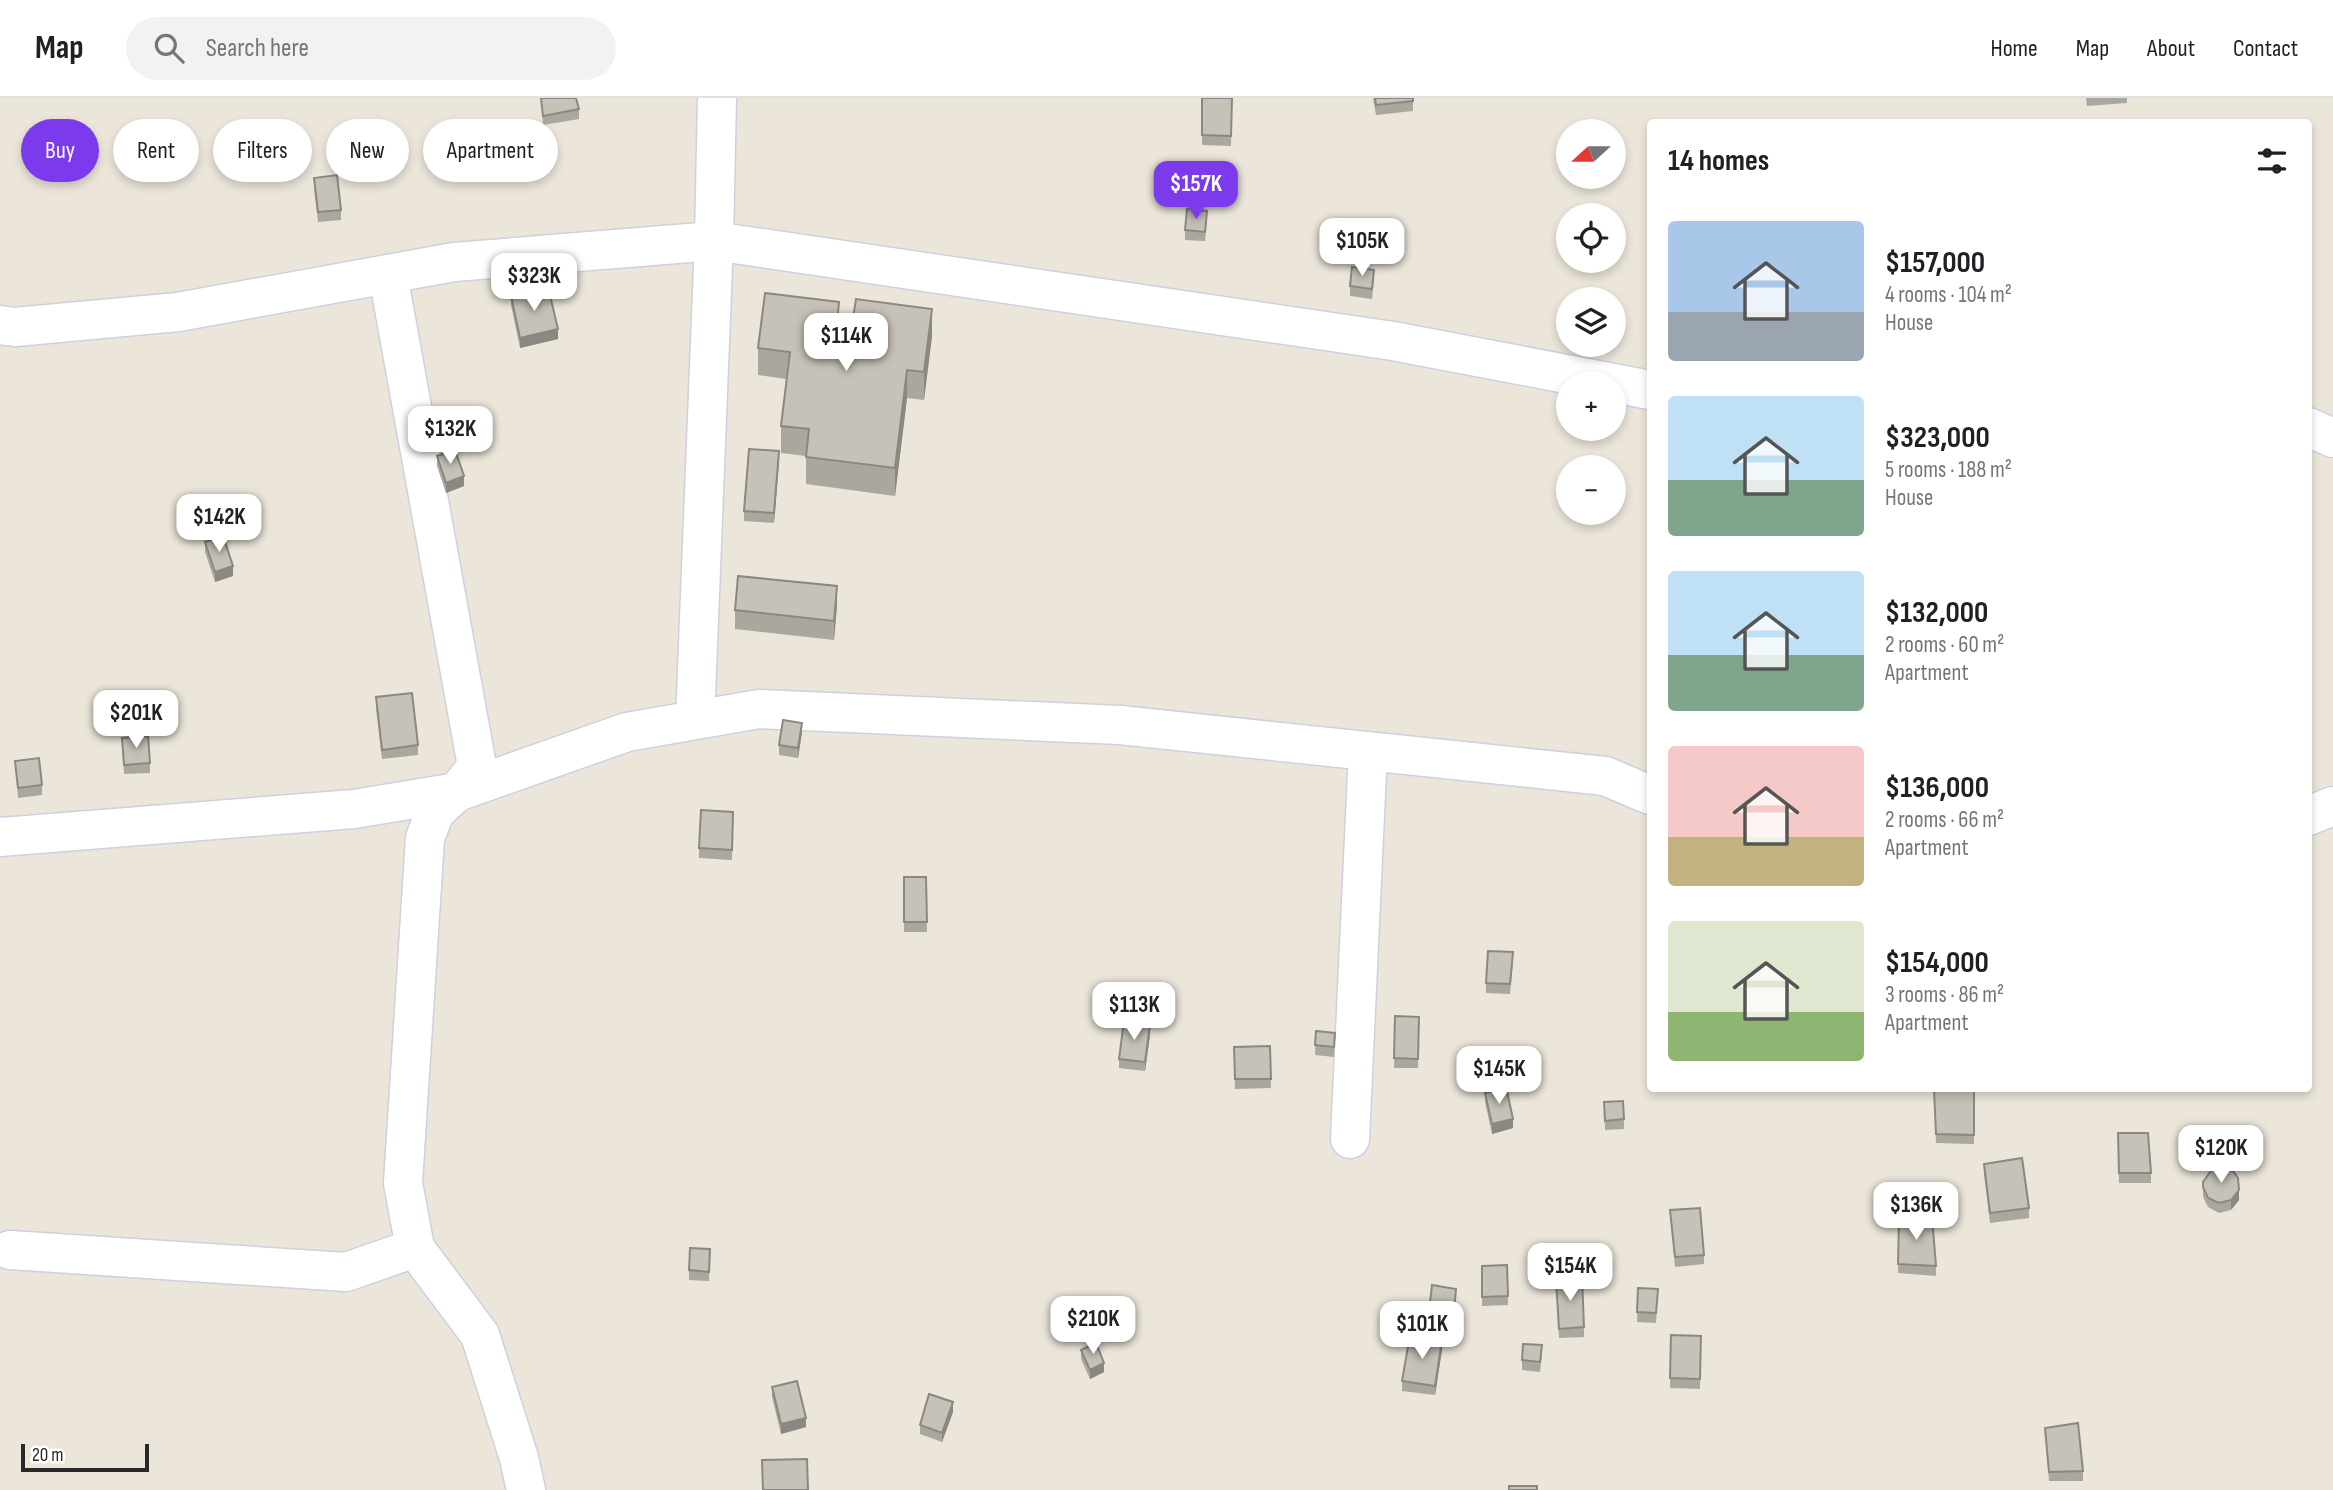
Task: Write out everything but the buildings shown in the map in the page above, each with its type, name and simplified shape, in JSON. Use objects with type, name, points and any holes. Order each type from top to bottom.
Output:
[{"type":"street","points":[[695,720],[717,98]]},
{"type":"street","points":[[0,325],[15,327],[178,312],[454,262],[714,241],[1393,341],[1647,389]]},
{"type":"street","points":[[387,275],[477,766],[457,792],[435,813],[425,838],[403,1183],[415,1248],[480,1335],[519,1458],[526,1490]]},
{"type":"street","points":[[2312,429],[2333,438]]},
{"type":"street","points":[[0,837],[354,809],[457,792],[627,732],[759,709],[1120,725],[1605,776],[1647,794]]},
{"type":"street","points":[[1350,1139],[1368,751]]},
{"type":"street","points":[[2312,814],[2333,806]]},
{"type":"street","points":[[10,1250],[346,1272],[415,1248]]}]
